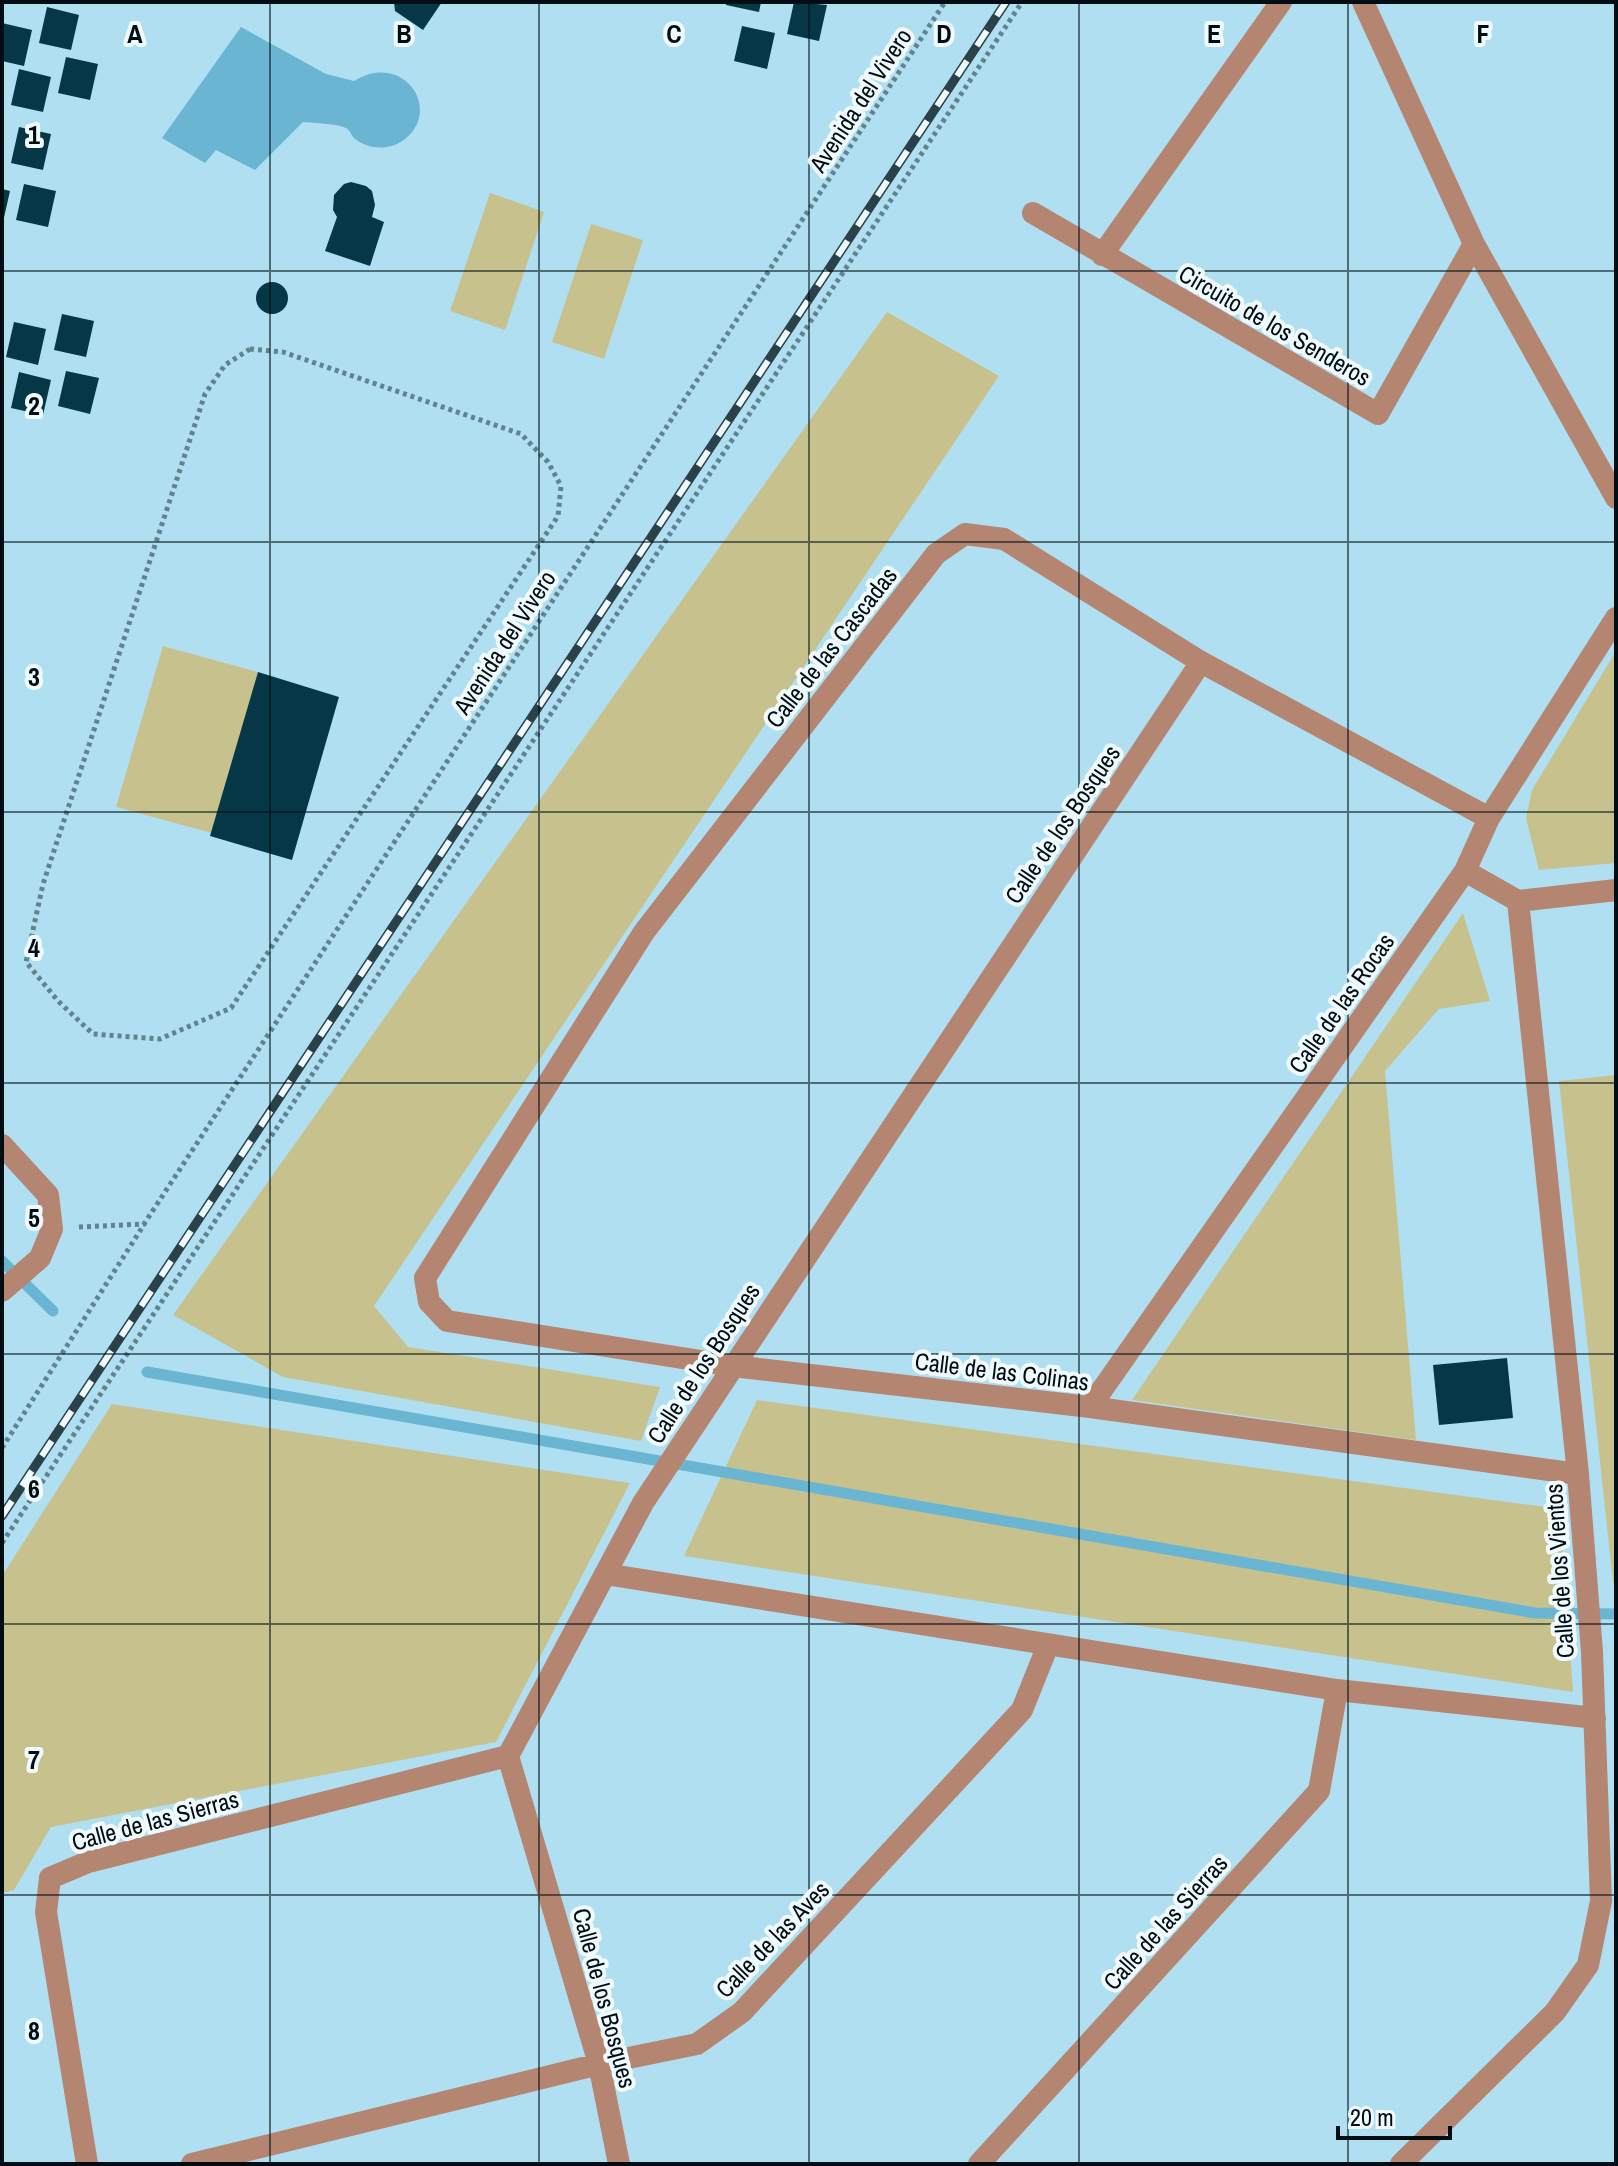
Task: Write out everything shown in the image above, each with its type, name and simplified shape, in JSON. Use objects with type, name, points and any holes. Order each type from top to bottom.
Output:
[{"type":"street","points":[[1102,255],[1281,2]]},
{"type":"street","points":[[1363,2],[1474,244],[1616,498]]},
{"type":"street","name":"Circuito de los Senderos","points":[[1033,213],[1378,414],[1474,244]]},
{"type":"street","name":"Calle de las Cascadas","points":[[429,1302],[425,1278],[644,932],[936,554],[965,534],[1004,539],[1201,662],[1489,818]]},
{"type":"street","name":"Calle de las Rocas","points":[[1090,1407],[1465,871],[1489,818],[1616,618]]},
{"type":"street","name":"Calle de los Bosques","points":[[619,2164],[599,2064],[508,1756],[643,1503],[1201,662]]},
{"type":"street","points":[[1465,871],[1518,901],[1616,890]]},
{"type":"street","name":"Calle de los Vientos","points":[[1401,2164],[1555,2012],[1588,1965],[1601,1901],[1592,1652],[1578,1474],[1518,901]]},
{"type":"street","points":[[2,1145],[48,1195],[52,1229],[40,1258],[2,1291]]},
{"type":"street","name":"Calle de las Colinas","points":[[429,1302],[447,1321],[733,1366],[1090,1407],[1578,1474]]},
{"type":"street","points":[[605,1574],[1337,1690],[1595,1718]]},
{"type":"street","name":"Calle de las Aves","points":[[192,2164],[599,2064],[697,2044],[742,2012],[1022,1710],[1048,1645]]},
{"type":"street","name":"Calle de las Sierras","points":[[979,2164],[1319,1791],[1337,1690]]},
{"type":"street","name":"Calle de las Sierras","points":[[87,2164],[46,1912],[50,1878],[88,1862],[508,1756]]},
{"type":"path","name":"Avenida del Vivero","points":[[2,1448],[149,1217],[945,2]]},
{"type":"path","points":[[2,1543],[1022,2]]},
{"type":"path","points":[[250,349],[283,352],[521,434],[548,462],[561,486],[558,516],[231,1008],[160,1039],[93,1034],[58,1001],[26,962],[43,884],[200,409],[205,394],[225,365],[250,349]]},
{"type":"path","points":[[52,1229],[144,1224],[149,1217]]},
{"type":"shaded area","points":[[490,193],[544,212],[505,330],[450,311]]},
{"type":"shaded area","points":[[591,224],[643,240],[604,359],[552,342]]},
{"type":"shaded area","points":[[887,312],[999,376],[374,1306],[408,1347],[660,1387],[641,1441],[283,1377],[173,1315]]},
{"type":"shaded area","points":[[163,646],[258,672],[212,833],[116,807]]},
{"type":"shaded area","points":[[1616,651],[1616,863],[1539,870],[1526,818],[1532,790]]},
{"type":"shaded area","points":[[1463,913],[1490,1001],[1439,1009],[1385,1071],[1416,1440],[1132,1400]]},
{"type":"shaded area","points":[[1616,1075],[1616,1582],[1613,1582],[1559,1081]]},
{"type":"shaded area","points":[[757,1400],[1560,1509],[1573,1692],[684,1556]]},
{"type":"shaded area","points":[[112,1404],[630,1483],[496,1742],[51,1827],[14,1890],[2,1893],[2,1576]]},
{"type":"water","points":[[241,27],[326,74],[354,81],[372,74],[388,73],[401,78],[412,87],[418,99],[420,113],[416,126],[399,143],[379,148],[360,142],[343,127],[303,122],[255,170],[216,150],[205,163],[162,138]]},
{"type":"building","points":[[394,2],[442,2],[423,30],[395,11]]},
{"type":"building","points":[[726,2],[761,2],[759,12],[726,5]]},
{"type":"building","points":[[794,2],[827,5],[819,41],[787,34]]},
{"type":"building","points":[[47,7],[79,15],[71,50],[39,43]]},
{"type":"building","points":[[2,23],[32,30],[24,66],[2,61]]},
{"type":"building","points":[[742,26],[775,33],[767,69],[734,61]]},
{"type":"building","points":[[66,57],[98,64],[90,100],[58,93]]},
{"type":"building","points":[[19,69],[51,77],[43,112],[11,105]]},
{"type":"building","points":[[19,127],[51,134],[43,170],[11,163]]},
{"type":"building","points":[[351,182],[372,191],[375,205],[372,217],[384,222],[370,266],[325,251],[337,217],[333,210],[334,195],[344,184]]},
{"type":"building","points":[[24,184],[56,191],[48,227],[16,220]]},
{"type":"building","points":[[2,189],[10,191],[3,222],[2,221]]},
{"type":"building","points":[[272,282],[283,287],[288,298],[283,309],[272,314],[261,309],[256,298],[261,287]]},
{"type":"building","points":[[62,314],[94,321],[86,357],[54,350]]},
{"type":"building","points":[[14,322],[46,329],[38,365],[6,357]]},
{"type":"building","points":[[66,371],[99,378],[90,414],[58,406]]},
{"type":"building","points":[[19,372],[51,380],[43,415],[11,408]]},
{"type":"building","points":[[258,672],[339,697],[292,860],[210,836]]},
{"type":"building","points":[[1507,1358],[1513,1418],[1439,1425],[1433,1365]]},
{"type":"waterway","points":[[2,1261],[53,1311]]},
{"type":"waterway","points":[[147,1372],[1535,1613],[1616,1614]]},
{"type":"railway","points":[[2,1516],[1006,2]]}]
